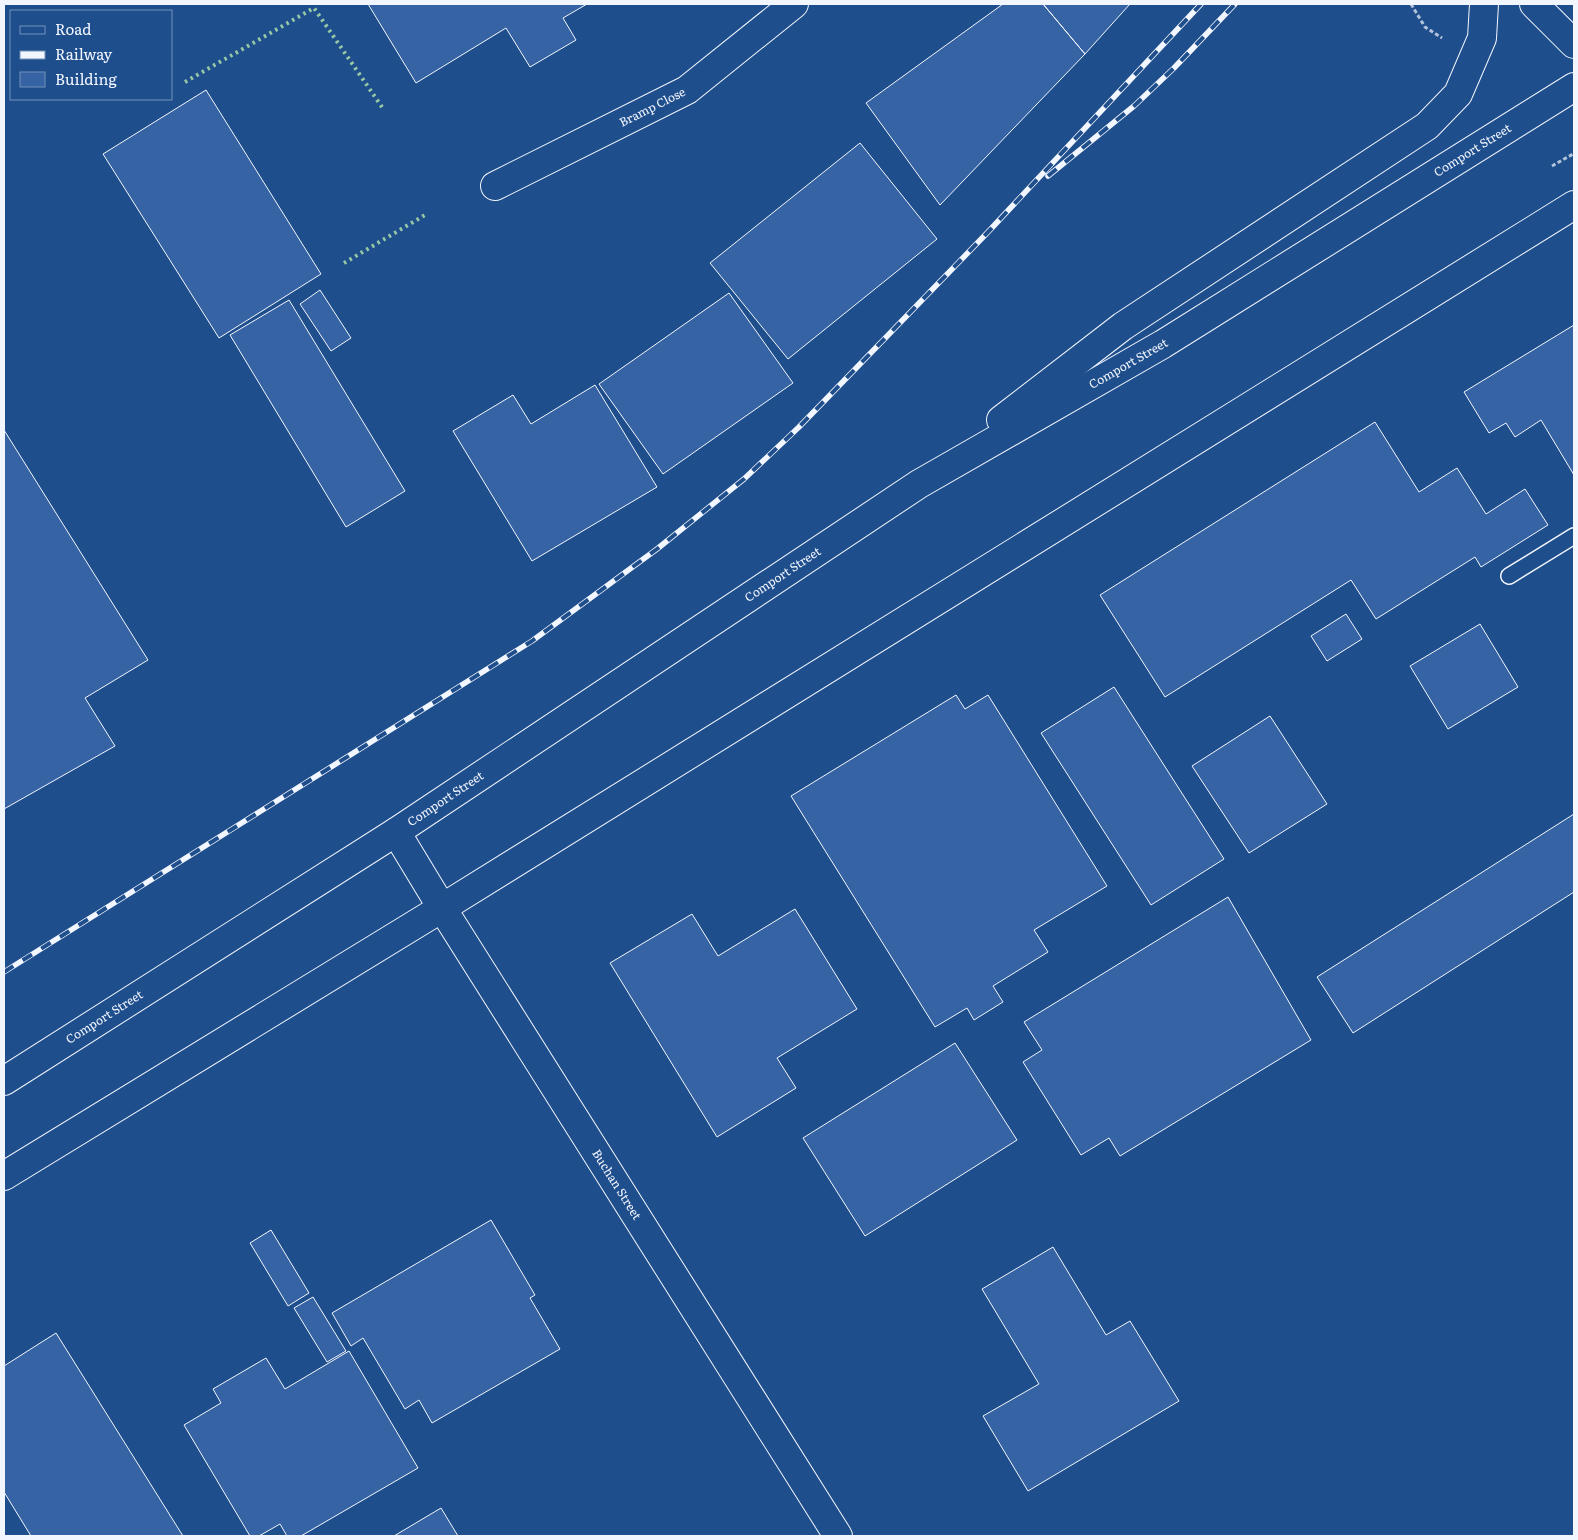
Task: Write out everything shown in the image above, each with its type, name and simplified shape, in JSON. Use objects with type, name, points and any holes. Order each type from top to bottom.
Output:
[{"type":"main road","name":"Bramp Close","points":[[495,186],[687,90],[794,4]]},
{"type":"main road","points":[[919,484],[1123,326],[1427,126],[1458,94],[1482,38],[1484,4]]},
{"type":"main road","points":[[1534,4],[1574,44]]},
{"type":"main road","name":"Comport Street","points":[[4,1081],[396,832],[919,484],[1163,344],[1574,87]]},
{"type":"main road","points":[[4,1176],[442,908],[1574,205]]},
{"type":"main road","name":"Buchan Street","points":[[396,832],[838,1536]]},
{"type":"lane","points":[[1510,576],[1574,536]]},
{"type":"path","points":[[1411,4],[1425,27],[1442,38]]},
{"type":"path","points":[[1552,166],[1573,154]]},
{"type":"building","points":[[368,4],[587,4],[563,18],[576,40],[530,67],[506,28],[416,83]]},
{"type":"building","points":[[1003,4],[1043,4],[1085,54],[940,205],[866,103]]},
{"type":"building","points":[[1043,4],[1130,4],[1085,54]]},
{"type":"building","points":[[206,90],[321,274],[219,338],[103,154]]},
{"type":"building","points":[[860,143],[937,239],[788,359],[710,263]]},
{"type":"building","points":[[320,290],[351,338],[331,351],[300,304]]},
{"type":"building","points":[[729,293],[793,383],[663,474],[599,384]]},
{"type":"building","points":[[289,300],[405,491],[346,527],[230,335]]},
{"type":"building","points":[[1574,325],[1574,475],[1541,420],[1515,437],[1506,423],[1489,433],[1464,392]]},
{"type":"building","points":[[595,385],[657,487],[532,561],[453,431],[513,395],[531,424]]},
{"type":"building","points":[[1375,422],[1419,492],[1457,468],[1486,514],[1525,489],[1548,525],[1481,567],[1475,557],[1376,619],[1351,580],[1165,697],[1100,595]]},
{"type":"building","points":[[4,430],[148,660],[85,698],[115,746],[4,809]]},
{"type":"building","points":[[1346,614],[1362,639],[1327,661],[1311,636]]},
{"type":"building","points":[[1480,624],[1518,687],[1448,729],[1410,666]]},
{"type":"building","points":[[1114,687],[1224,859],[1151,905],[1041,733]]},
{"type":"building","points":[[956,695],[965,709],[988,695],[1107,886],[1034,930],[1048,952],[993,986],[1003,1002],[974,1020],[967,1008],[935,1027],[791,796]]},
{"type":"building","points":[[1270,716],[1327,804],[1249,853],[1192,766]]},
{"type":"building","points":[[1574,814],[1574,892],[1353,1033],[1317,977]]},
{"type":"building","points":[[1228,897],[1311,1040],[1120,1156],[1109,1138],[1081,1155],[1023,1062],[1042,1050],[1024,1022]]},
{"type":"building","points":[[795,909],[857,1009],[777,1058],[796,1088],[717,1137],[610,963],[692,914],[718,956]]},
{"type":"building","points":[[955,1043],[1017,1140],[865,1236],[803,1138]]},
{"type":"building","points":[[491,1220],[535,1295],[530,1298],[560,1349],[432,1423],[419,1400],[405,1409],[363,1338],[351,1346],[332,1313]]},
{"type":"building","points":[[271,1230],[309,1293],[288,1306],[250,1243]]},
{"type":"building","points":[[1053,1247],[1106,1335],[1130,1321],[1179,1401],[1028,1491],[983,1416],[1039,1384],[982,1289]]},
{"type":"building","points":[[313,1297],[346,1351],[327,1362],[294,1308]]},
{"type":"building","points":[[56,1333],[183,1536],[31,1536],[4,1492],[4,1366]]},
{"type":"building","points":[[349,1351],[418,1468],[301,1536],[287,1536],[280,1524],[259,1536],[250,1536],[184,1425],[221,1403],[213,1389],[266,1358],[285,1389]]},
{"type":"building","points":[[441,1508],[458,1536],[394,1536]]},
{"type":"railway","points":[[4,972],[532,641],[657,549],[744,479],[799,427],[988,232],[1201,4]]},
{"type":"railway","points":[[1048,176],[1134,106],[1174,68],[1235,4]]},
{"type":"hedge","points":[[185,82],[314,8],[384,110]]},
{"type":"hedge","points":[[344,263],[425,215]]}]
